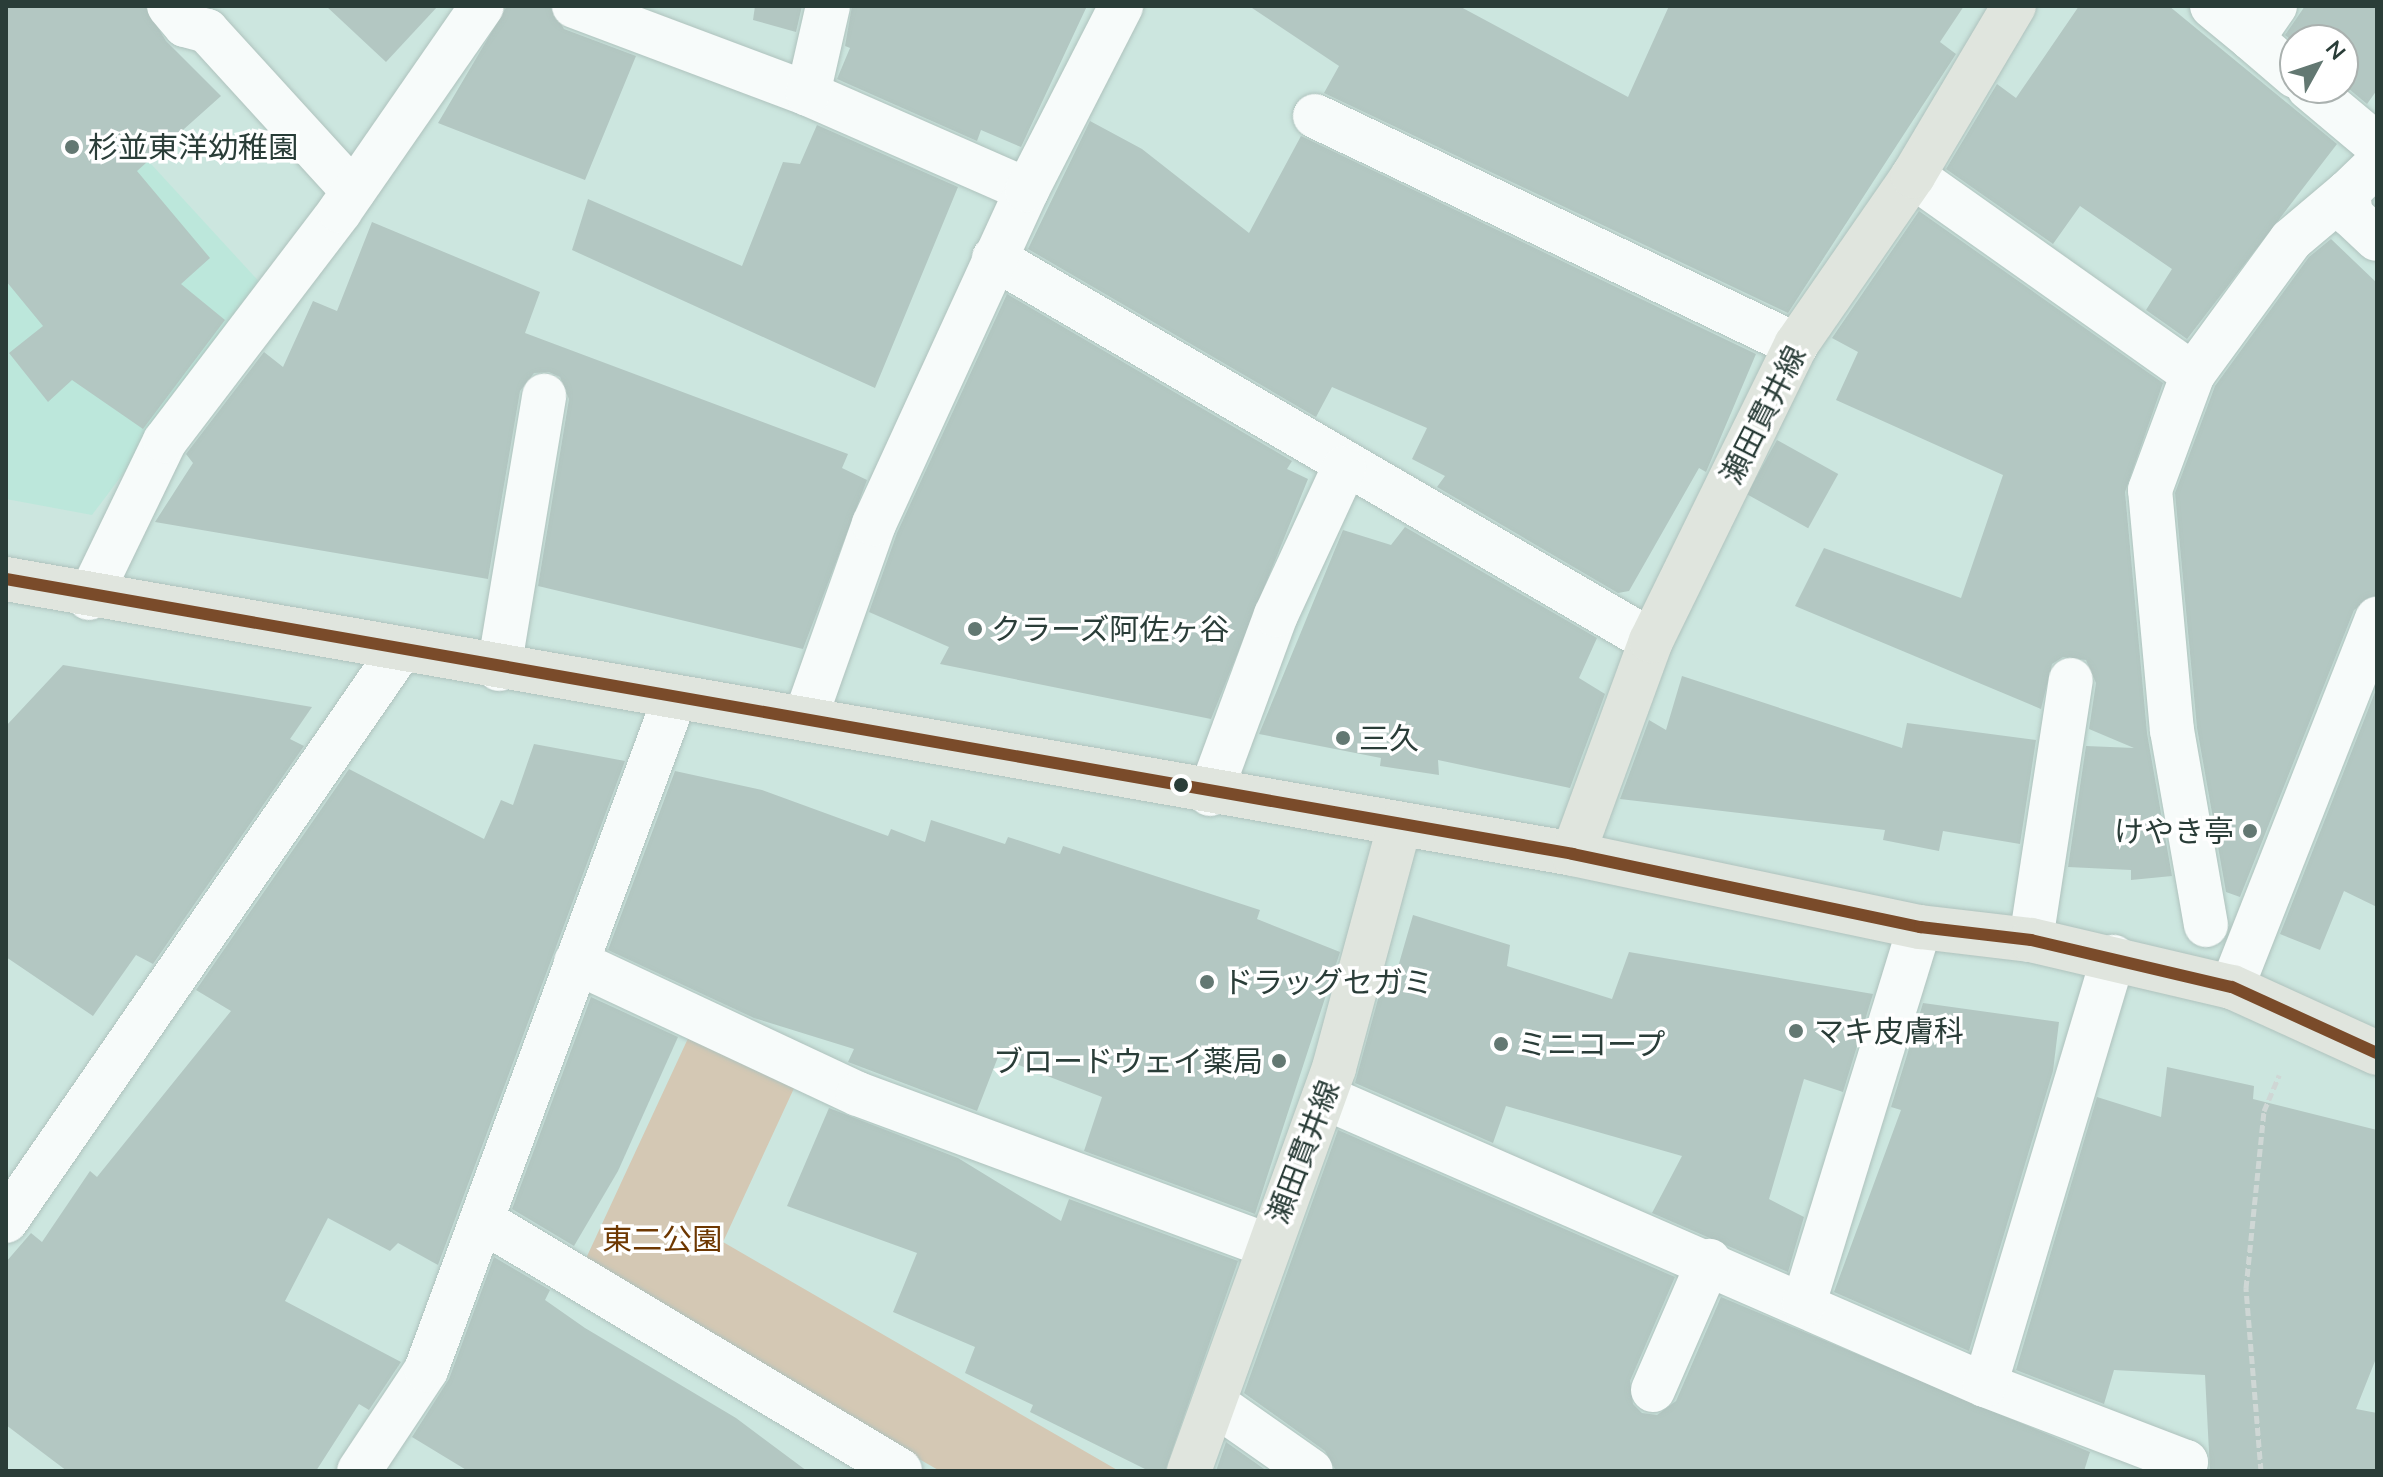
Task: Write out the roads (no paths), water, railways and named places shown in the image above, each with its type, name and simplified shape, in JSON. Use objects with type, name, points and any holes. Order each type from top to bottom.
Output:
[{"type":"main road","name":"瀬田貫井線","points":[[1573,854],[1651,641],[1796,345],[1913,176],[2014,6]]},
{"type":"main road","points":[[6,579],[89,598],[674,700],[806,716],[1210,794],[1573,854],[1920,927],[2031,940],[2232,987],[2377,1053]]},
{"type":"main road","name":"瀬田貫井線","points":[[1189,1471],[1324,1097],[1399,827]]},
{"type":"street","points":[[169,6],[185,25],[207,31],[353,191]]},
{"type":"street","points":[[89,598],[165,441],[353,191],[482,6]]},
{"type":"street","points":[[574,6],[808,94],[1027,190]]},
{"type":"street","points":[[808,94],[828,6]]},
{"type":"street","points":[[806,716],[874,524],[994,258],[1121,6]]},
{"type":"street","points":[[2212,6],[2263,23],[2279,50]]},
{"type":"street","points":[[2328,104],[2377,145]]},
{"type":"street","points":[[1315,116],[1796,345]]},
{"type":"street","points":[[1913,176],[2193,374]]},
{"type":"street","points":[[2206,925],[2172,731],[2150,490],[2193,374],[2291,240],[2362,178]]},
{"type":"street","points":[[2362,178],[2351,215],[2377,239]]},
{"type":"street","points":[[994,258],[1344,468],[1651,641]]},
{"type":"street","points":[[499,669],[544,396]]},
{"type":"street","points":[[1210,794],[1276,615],[1344,468]]},
{"type":"street","points":[[2232,987],[2377,619]]},
{"type":"street","points":[[6,1221],[399,652]]},
{"type":"street","points":[[2031,940],[2071,680]]},
{"type":"street","points":[[359,1471],[426,1370],[674,700]]},
{"type":"street","points":[[1804,1303],[1920,927]]},
{"type":"street","points":[[1985,1385],[2113,957]]},
{"type":"street","points":[[576,962],[858,1094],[1268,1246]]},
{"type":"street","points":[[1324,1097],[1709,1261],[1985,1385],[2196,1468]]},
{"type":"street","points":[[483,1221],[900,1471]]},
{"type":"street","points":[[1653,1390],[1709,1261]]},
{"type":"street","points":[[1214,1403],[1311,1471]]},
{"type":"place","name":"杉並東洋幼稚園","points":[[72,147]]},
{"type":"place","name":"クラーズ阿佐ヶ谷","points":[[975,629]]},
{"type":"place","name":"三久","points":[[1343,738]]},
{"type":"place","name":"けやき亭","points":[[2250,831]]},
{"type":"place","name":"ドラッグセガミ","points":[[1207,982]]},
{"type":"place","name":"マキ皮膚科","points":[[1796,1031]]},
{"type":"place","name":"ミニコープ","points":[[1501,1044]]},
{"type":"place","name":"ブロードウェイ薬局","points":[[1279,1061]]},
{"type":"park label","name":"東二公園","points":[[662,1239]]}]
